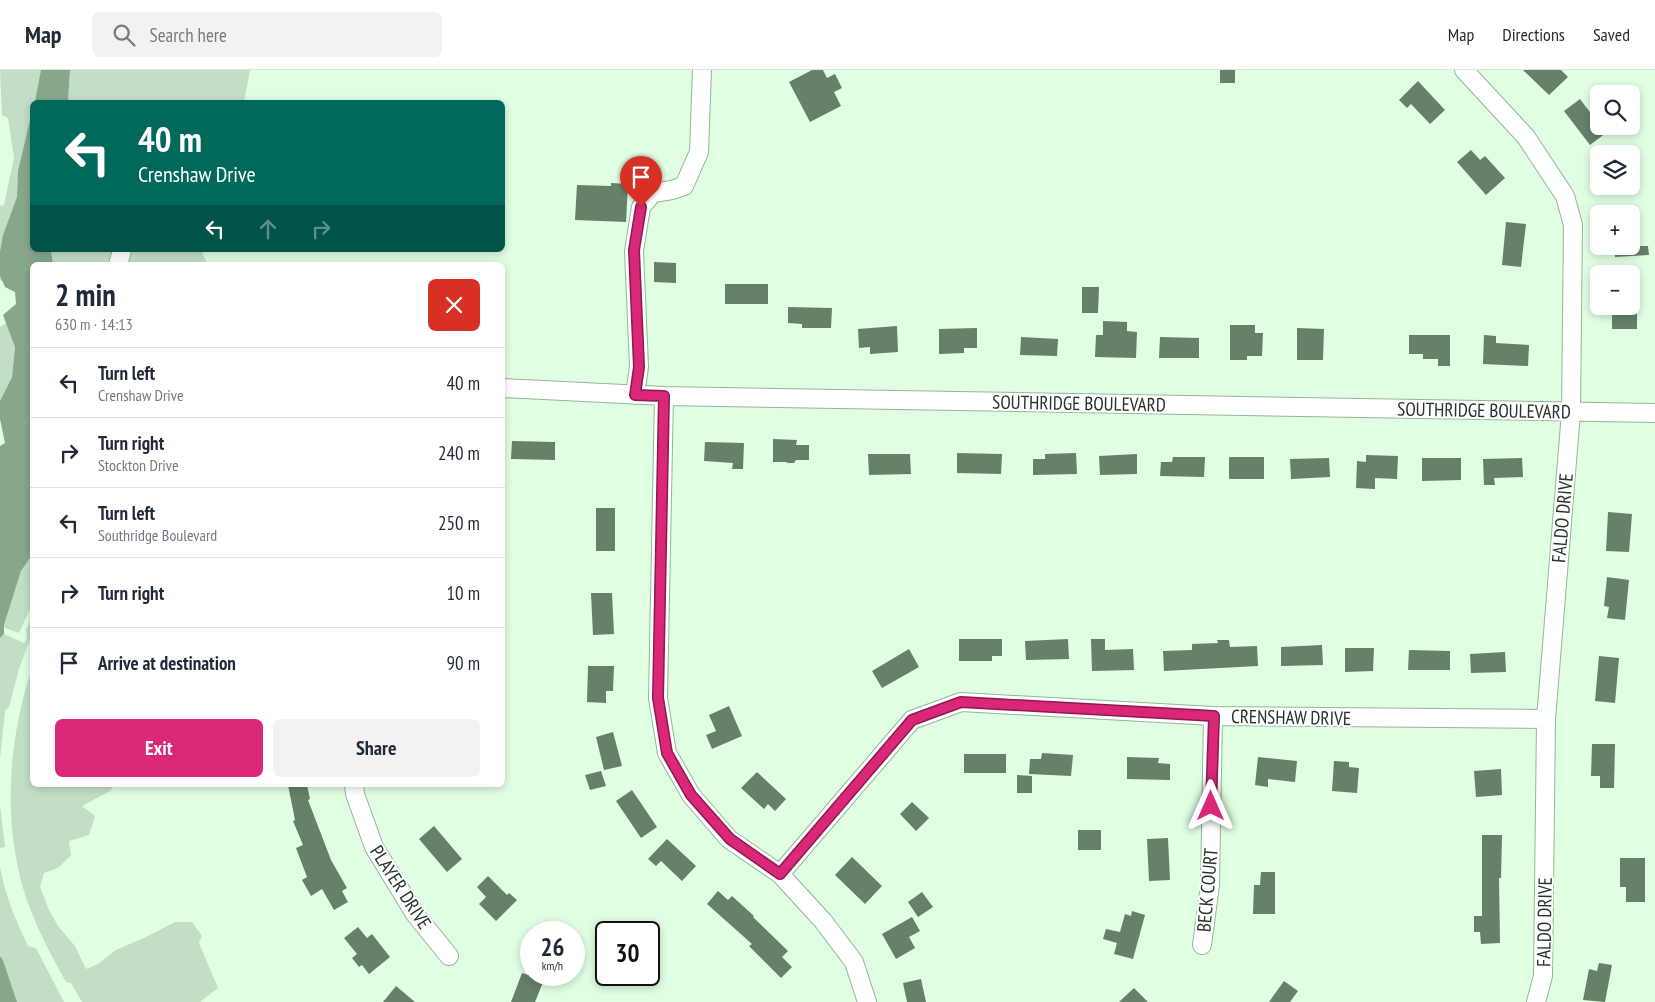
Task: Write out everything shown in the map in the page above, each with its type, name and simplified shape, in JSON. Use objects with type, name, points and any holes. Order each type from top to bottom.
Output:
[{"type":"street","points":[[635,395],[639,367],[634,250],[641,207],[653,193],[684,186],[699,152],[702,70]]},
{"type":"street","name":"FALDO DRIVE","points":[[1464,70],[1526,137],[1565,196],[1573,225],[1571,412],[1546,719],[1543,976],[1536,1002]]},
{"type":"street","name":"SOUTHRIDGE BOULEVARD","points":[[505,388],[664,396],[1655,413]]},
{"type":"street","points":[[664,396],[658,698],[667,753],[691,795],[730,839],[780,874],[824,921],[854,962],[867,1002]]},
{"type":"street","name":"CRENSHAW DRIVE","points":[[780,874],[912,720],[961,702],[1214,716],[1546,719]]},
{"type":"street","name":"BECK COURT","points":[[1202,945],[1210,885],[1214,716]]},
{"type":"street","name":"PLAYER DRIVE","points":[[354,787],[374,847],[415,914],[449,956]]},
{"type":"shaded area","points":[[0,70],[47,70],[44,100],[30,100],[30,151],[18,171],[17,198],[3,235],[3,281],[0,280],[0,206],[4,205],[14,158],[8,118],[2,115]]},
{"type":"shaded area","points":[[41,70],[70,70],[68,100],[35,100]]},
{"type":"shaded area","points":[[70,70],[250,70],[244,100],[68,100]]},
{"type":"shaded area","points":[[30,120],[30,252],[51,252],[53,262],[30,262],[30,558],[21,571],[4,625],[4,634],[0,638],[0,446],[5,443],[0,419],[0,401],[12,377],[15,347],[3,315],[16,304],[15,292],[5,287],[0,276],[0,252],[3,235],[17,197],[18,171]]},
{"type":"shaded area","points":[[51,252],[202,252],[207,262],[75,262],[53,262]]},
{"type":"shaded area","points":[[7,323],[15,347],[12,377],[0,401],[0,327]]},
{"type":"shaded area","points":[[30,558],[30,609],[19,633],[5,628],[4,625],[21,571]]},
{"type":"shaded area","points":[[30,621],[30,639],[19,669],[9,707],[5,711],[0,759],[0,638],[4,634],[24,643],[27,638],[26,630]]},
{"type":"shaded area","points":[[30,674],[30,787],[113,787],[110,791],[82,806],[95,816],[89,835],[69,841],[71,855],[58,868],[44,873],[40,887],[58,926],[75,946],[86,969],[98,964],[116,950],[175,922],[192,922],[202,936],[199,943],[218,988],[200,1002],[82,1002],[71,983],[66,982],[36,923],[22,885],[12,831],[11,776],[18,721]]},
{"type":"shaded area","points":[[0,806],[5,847],[0,848]]},
{"type":"shaded area","points":[[0,867],[11,908],[28,946],[36,948],[64,1002],[17,1002],[0,956]]},
{"type":"shaded area","points":[[0,956],[3,960],[17,1002],[0,1002]]},
{"type":"building","points":[[812,70],[823,70],[827,78],[835,74],[842,88],[834,92],[841,106],[810,122],[789,82]]},
{"type":"building","points":[[1220,70],[1235,70],[1235,83],[1220,83]]},
{"type":"building","points":[[1523,70],[1561,70],[1568,77],[1549,95]]},
{"type":"building","points":[[1418,81],[1445,110],[1430,124],[1411,104],[1407,108],[1399,100]]},
{"type":"building","points":[[1580,99],[1590,112],[1590,135],[1603,135],[1590,145],[1564,111]]},
{"type":"building","points":[[1471,150],[1480,160],[1485,156],[1505,178],[1486,195],[1457,162]]},
{"type":"building","points":[[611,183],[628,184],[626,222],[575,220],[577,185],[611,186]]},
{"type":"building","points":[[1506,222],[1526,224],[1521,267],[1502,265]]},
{"type":"building","points":[[1640,246],[1648,246],[1649,255],[1615,257],[1615,255],[1640,255]]},
{"type":"building","points":[[654,262],[676,263],[676,283],[654,282]]},
{"type":"building","points":[[725,284],[768,284],[768,304],[725,304]]},
{"type":"building","points":[[1082,287],[1099,287],[1098,313],[1082,313]]},
{"type":"building","points":[[788,307],[832,308],[831,328],[802,328],[802,324],[788,323]]},
{"type":"building","points":[[1612,315],[1637,315],[1637,329],[1612,329]]},
{"type":"building","points":[[1103,321],[1127,322],[1127,331],[1137,332],[1136,358],[1095,357],[1096,335],[1103,335]]},
{"type":"building","points":[[1230,325],[1255,325],[1255,333],[1263,333],[1262,356],[1247,356],[1247,360],[1230,360]]},
{"type":"building","points":[[897,326],[898,352],[870,354],[870,347],[859,348],[858,329]]},
{"type":"building","points":[[977,328],[977,348],[964,348],[964,353],[939,354],[939,329]]},
{"type":"building","points":[[1297,328],[1324,329],[1323,360],[1297,360]]},
{"type":"building","points":[[1409,335],[1450,335],[1450,366],[1438,366],[1438,359],[1423,359],[1423,354],[1409,354]]},
{"type":"building","points":[[1484,335],[1496,336],[1496,343],[1529,345],[1528,366],[1483,364]]},
{"type":"building","points":[[1021,337],[1058,339],[1057,356],[1020,355]]},
{"type":"building","points":[[1160,337],[1199,338],[1199,358],[1159,358]]},
{"type":"building","points":[[773,439],[797,440],[796,445],[809,445],[809,460],[796,460],[794,463],[773,462]]},
{"type":"building","points":[[512,441],[555,442],[555,460],[511,459]]},
{"type":"building","points":[[705,442],[744,443],[743,469],[732,469],[733,463],[704,461]]},
{"type":"building","points":[[957,453],[1002,454],[1001,474],[957,473]]},
{"type":"building","points":[[1076,453],[1077,474],[1033,475],[1033,459],[1045,459],[1045,454]]},
{"type":"building","points":[[868,454],[910,454],[911,474],[869,475]]},
{"type":"building","points":[[1137,454],[1137,474],[1100,475],[1099,456]]},
{"type":"building","points":[[1366,455],[1398,456],[1397,479],[1375,478],[1375,489],[1356,488],[1357,461],[1366,462]]},
{"type":"building","points":[[1173,457],[1205,457],[1204,477],[1160,476],[1161,462],[1172,462]]},
{"type":"building","points":[[1229,457],[1264,457],[1264,479],[1229,479]]},
{"type":"building","points":[[1329,458],[1330,477],[1291,479],[1290,459]]},
{"type":"building","points":[[1422,458],[1461,458],[1461,480],[1422,481]]},
{"type":"building","points":[[1522,458],[1523,477],[1494,478],[1495,485],[1484,485],[1483,459]]},
{"type":"building","points":[[596,508],[615,508],[615,551],[596,551]]},
{"type":"building","points":[[1608,512],[1632,514],[1629,552],[1606,551]]},
{"type":"building","points":[[1607,577],[1629,580],[1625,620],[1607,618],[1609,607],[1604,606]]},
{"type":"building","points":[[591,593],[612,593],[614,634],[593,635]]},
{"type":"building","points":[[959,639],[1002,639],[1002,656],[992,656],[992,661],[959,661]]},
{"type":"building","points":[[1068,639],[1069,659],[1026,660],[1025,641]]},
{"type":"building","points":[[1091,639],[1105,639],[1105,650],[1133,649],[1134,670],[1092,671]]},
{"type":"building","points":[[1217,640],[1229,640],[1230,647],[1257,646],[1258,666],[1164,671],[1163,651],[1192,650],[1192,644],[1218,643]]},
{"type":"building","points":[[1322,645],[1323,665],[1281,666],[1281,647]]},
{"type":"building","points":[[1345,648],[1374,648],[1373,671],[1345,672]]},
{"type":"building","points":[[909,649],[919,667],[882,688],[872,671]]},
{"type":"building","points":[[1409,650],[1450,651],[1450,670],[1408,670]]},
{"type":"building","points":[[1505,652],[1506,672],[1471,673],[1470,654]]},
{"type":"building","points":[[1599,656],[1619,658],[1615,703],[1595,701]]},
{"type":"building","points":[[588,666],[614,666],[613,691],[606,691],[606,703],[587,702]]},
{"type":"building","points":[[729,706],[742,736],[712,749],[706,735],[716,731],[709,715]]},
{"type":"building","points":[[613,732],[622,766],[604,770],[596,737]]},
{"type":"building","points":[[1592,744],[1615,744],[1614,788],[1600,788],[1600,776],[1591,776]]},
{"type":"building","points":[[1042,753],[1073,755],[1071,776],[1029,774],[1030,759],[1041,759]]},
{"type":"building","points":[[964,754],[1006,754],[1006,773],[964,773]]},
{"type":"building","points":[[1127,757],[1159,758],[1158,763],[1170,764],[1170,780],[1127,779]]},
{"type":"building","points":[[1258,757],[1297,761],[1295,782],[1268,779],[1268,787],[1255,785]]},
{"type":"building","points":[[1334,761],[1349,762],[1349,767],[1359,768],[1357,793],[1332,791]]},
{"type":"building","points":[[1501,769],[1502,795],[1476,797],[1474,771]]},
{"type":"building","points":[[601,771],[606,786],[590,790],[585,775]]},
{"type":"building","points":[[757,772],[786,799],[775,811],[768,804],[764,809],[741,788]]},
{"type":"building","points":[[1017,775],[1032,776],[1032,793],[1017,793]]},
{"type":"building","points":[[288,787],[307,787],[310,799],[308,800],[331,860],[347,888],[342,891],[348,902],[334,910],[322,889],[311,896],[302,880],[307,877],[296,848],[303,845],[293,821],[295,820]]},
{"type":"building","points":[[632,790],[657,827],[641,838],[616,801]]},
{"type":"building","points":[[912,802],[929,818],[916,831],[900,814]]},
{"type":"building","points":[[434,826],[462,859],[447,872],[419,839]]},
{"type":"building","points":[[1078,830],[1101,830],[1101,850],[1078,850]]},
{"type":"building","points":[[1482,835],[1502,835],[1501,878],[1499,878],[1500,943],[1481,944],[1480,932],[1474,932],[1474,916],[1482,916]]},
{"type":"building","points":[[1168,838],[1170,880],[1149,881],[1147,839]]},
{"type":"building","points":[[667,839],[696,866],[682,881],[661,861],[656,866],[648,859]]},
{"type":"building","points":[[852,857],[882,886],[865,904],[835,875]]},
{"type":"building","points":[[1620,858],[1645,858],[1645,902],[1626,902],[1626,887],[1620,887]]},
{"type":"building","points":[[1261,872],[1275,872],[1275,914],[1253,914],[1254,885],[1260,885]]},
{"type":"building","points":[[488,876],[507,895],[509,893],[517,900],[496,921],[479,904],[486,897],[477,887]]},
{"type":"building","points":[[718,891],[728,900],[732,896],[788,951],[782,957],[792,967],[781,978],[749,946],[752,944],[707,904]]},
{"type":"building","points":[[922,892],[933,907],[918,917],[908,902]]},
{"type":"building","points":[[1132,911],[1145,915],[1133,959],[1114,954],[1117,943],[1103,939],[1106,929],[1120,932],[1125,914],[1131,916]]},
{"type":"building","points":[[912,917],[920,931],[909,937],[915,948],[896,959],[882,934]]},
{"type":"building","points":[[358,927],[367,938],[372,934],[390,957],[369,974],[362,965],[359,967],[352,958],[357,954],[344,938]]},
{"type":"building","points":[[1599,963],[1612,965],[1605,1002],[1583,1000],[1589,969],[1597,971]]},
{"type":"building","points":[[520,978],[520,986],[542,986],[535,1002],[511,1002]]},
{"type":"building","points":[[921,979],[926,1002],[907,1002],[903,983]]},
{"type":"building","points":[[1284,981],[1298,991],[1290,1002],[1269,1002]]},
{"type":"building","points":[[396,986],[415,1002],[383,1002]]},
{"type":"building","points":[[1134,988],[1148,1002],[1119,1002]]},
{"type":"route","points":[[641,207],[634,250],[639,367],[635,395],[664,396],[658,698],[667,753],[691,795],[730,839],[780,874],[912,720],[961,702],[1214,716],[1211,806]]}]
